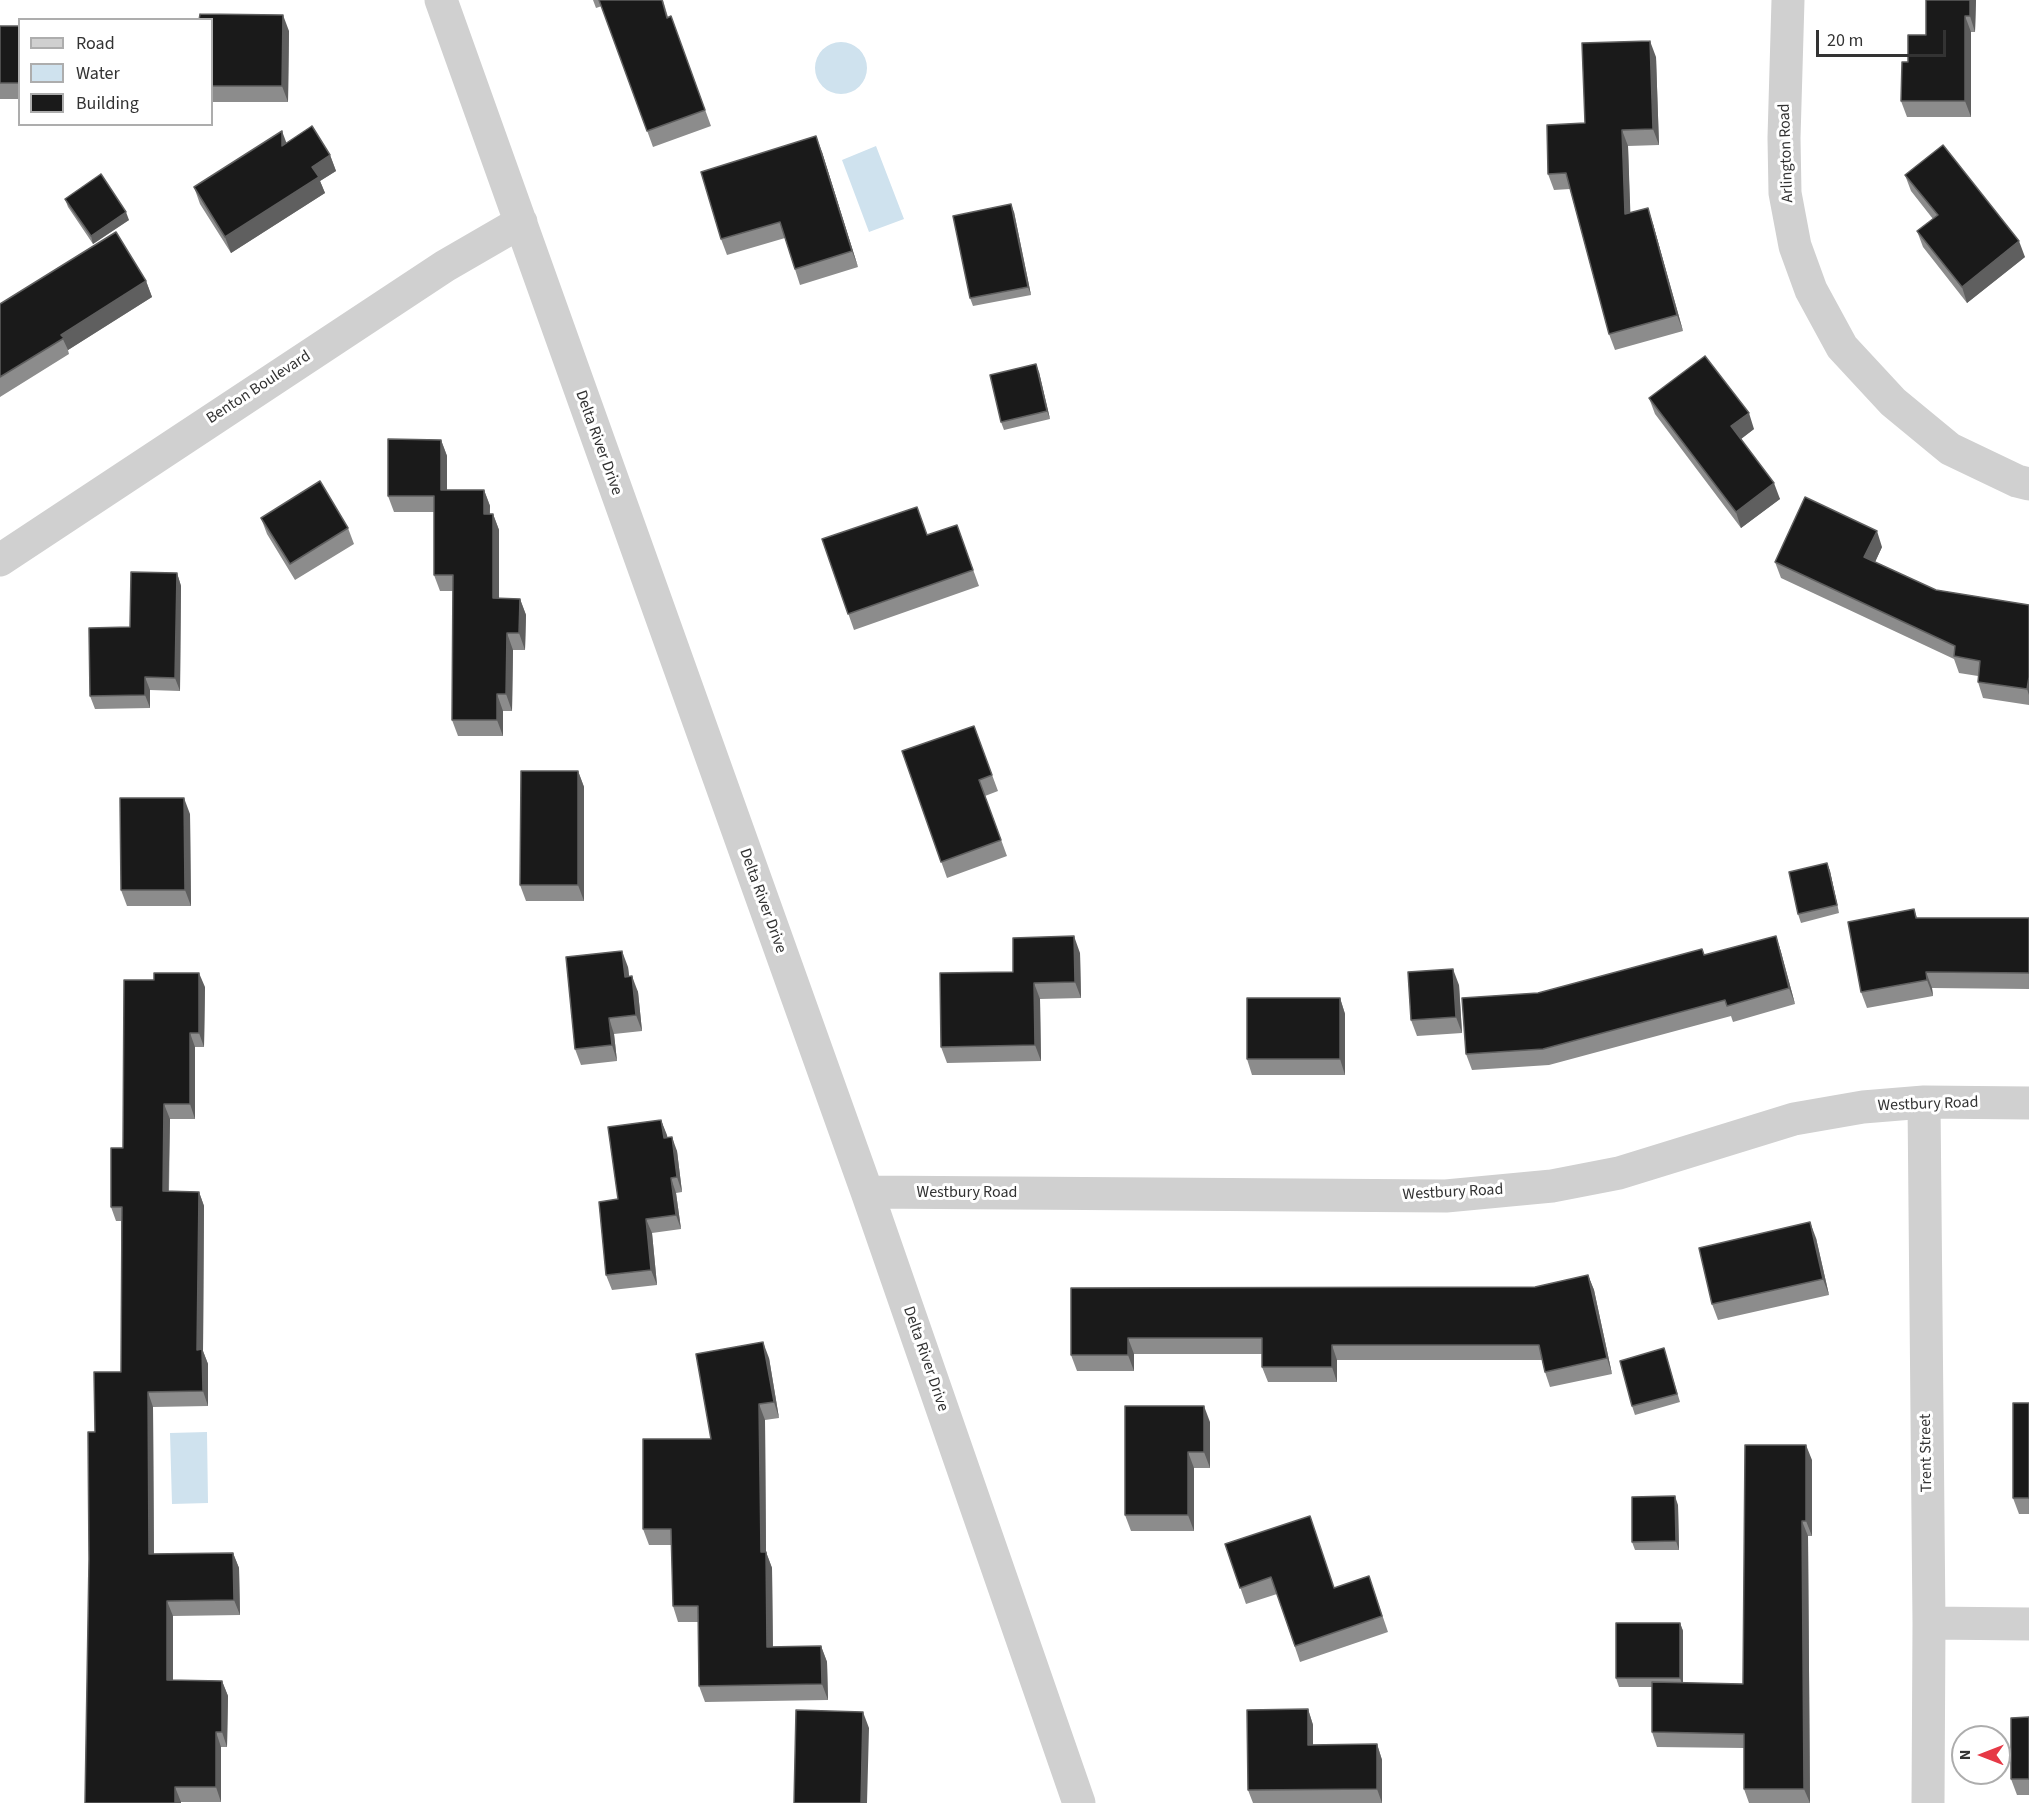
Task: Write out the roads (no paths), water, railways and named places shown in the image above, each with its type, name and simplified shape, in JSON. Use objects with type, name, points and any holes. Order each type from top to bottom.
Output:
[{"type":"street","name":"Delta River Drive","points":[[441,0],[867,1192],[1079,1803]]},
{"type":"street","name":"Arlington Road","points":[[1788,0],[1784,138],[1785,193],[1795,246],[1811,290],[1842,347],[1893,402],[1950,449],[2017,481],[2029,484]]},
{"type":"street","name":"Benton Boulevard","points":[[0,560],[445,266],[521,222]]},
{"type":"street","name":"Westbury Road","points":[[867,1192],[1446,1196],[1552,1186],[1619,1173],[1794,1119],[1863,1107],[1924,1102],[2029,1103]]},
{"type":"street","name":"Trent Street","points":[[1924,1102],[1929,1623],[1928,1803]]},
{"type":"street","points":[[1929,1623],[2029,1624]]},
{"type":"water","points":[[841,42],[851,44],[859,50],[865,58],[867,68],[865,78],[859,86],[851,92],[841,94],[831,92],[823,86],[817,78],[815,68],[817,58],[823,50],[831,44]]},
{"type":"water","points":[[876,146],[904,219],[869,232],[842,160]]},
{"type":"water","points":[[207,1432],[208,1503],[172,1504],[170,1433]]}]
